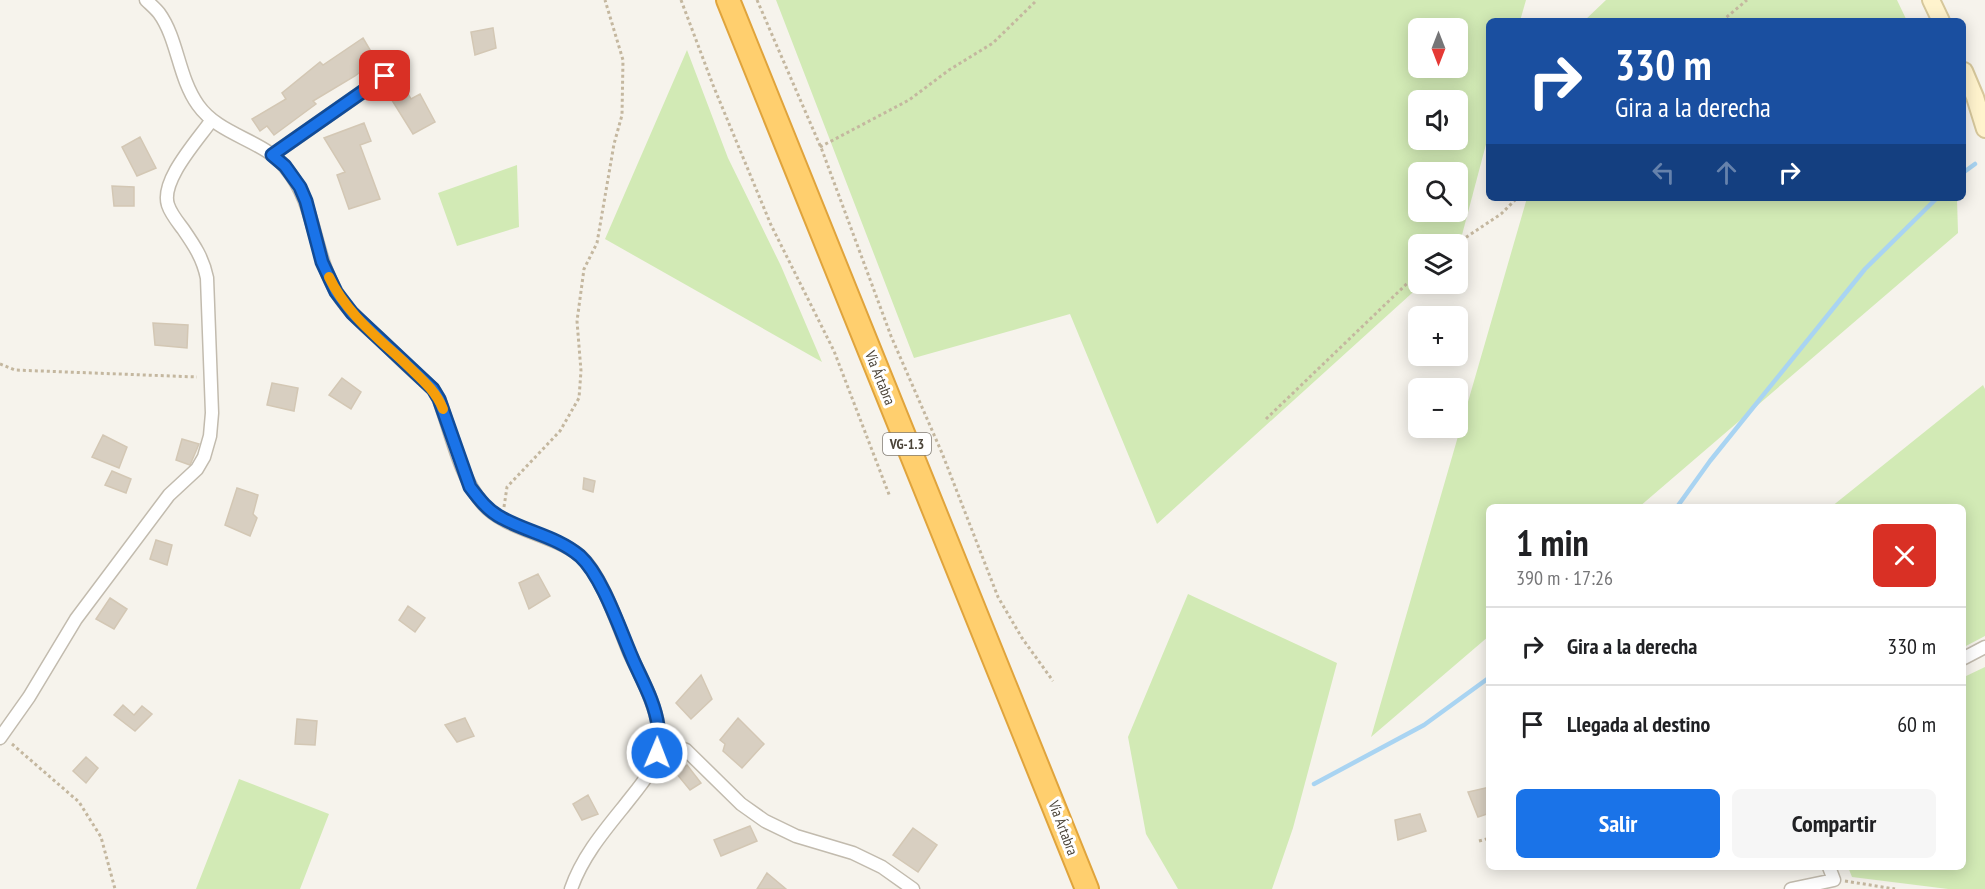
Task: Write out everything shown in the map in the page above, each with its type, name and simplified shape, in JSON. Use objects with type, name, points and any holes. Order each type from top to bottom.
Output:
[{"type":"highway","name":"Vía Ártabra","points":[[728,0],[1087,889]]},
{"type":"street","points":[[146,0],[159,13],[167,27],[184,81],[197,104],[211,121],[272,155],[285,166],[300,187],[306,201],[322,262],[336,292],[352,313],[433,389],[439,399],[470,487],[485,506],[502,518],[560,543],[579,556],[590,567],[606,599],[653,706],[659,739],[657,753],[645,778],[582,862],[571,889]]},
{"type":"street","points":[[1930,0],[1939,18]]},
{"type":"street","points":[[272,155],[385,76],[401,60]]},
{"type":"street","points":[[1966,76],[1985,126]]},
{"type":"street","points":[[1,737],[29,697],[76,619],[169,495],[197,469],[204,457],[210,436],[212,414],[207,278],[198,250],[172,215],[167,204],[167,193],[171,178],[211,121]]},
{"type":"street","points":[[1966,657],[1985,647]]},
{"type":"street","points":[[659,739],[686,750],[741,804],[765,821],[796,836],[853,853],[882,867],[913,889]]},
{"type":"street","points":[[1791,889],[1834,880],[1830,870]]},
{"type":"path","points":[[502,518],[507,487],[560,431],[579,398],[577,321],[583,279],[597,243],[614,144],[622,115],[623,60],[605,0]]},
{"type":"path","points":[[681,0],[713,85],[771,225],[834,351],[890,497]]},
{"type":"path","points":[[756,0],[820,147],[891,336],[942,453],[998,597],[1022,638],[1053,681]]},
{"type":"path","points":[[820,147],[909,100],[949,70],[993,43],[1037,0]]},
{"type":"path","points":[[1726,18],[1747,0]]},
{"type":"path","points":[[1468,236],[1501,213],[1514,201]]},
{"type":"path","points":[[1266,419],[1408,283]]},
{"type":"path","points":[[0,364],[15,370],[211,378]]},
{"type":"path","points":[[1,737],[79,802],[101,837],[115,889]]},
{"type":"path","points":[[1479,841],[1486,839]]},
{"type":"path","points":[[1834,880],[1895,889]]},
{"type":"green space","points":[[776,0],[1526,0],[1521,18],[1486,18],[1486,144],[1468,212],[1468,162],[1408,162],[1408,222],[1465,222],[1462,234],[1408,234],[1408,294],[1411,294],[1157,524],[1070,314],[914,358]]},
{"type":"green space","points":[[1606,0],[1897,0],[1906,18],[1587,18]]},
{"type":"green space","points":[[687,50],[728,158],[781,266],[822,362],[605,239]]},
{"type":"green space","points":[[517,165],[519,227],[457,246],[438,193]]},
{"type":"green space","points":[[1526,201],[1957,201],[1958,233],[1642,504],[1486,504],[1486,639],[1371,737],[1458,438],[1468,438],[1468,402]]},
{"type":"green space","points":[[1983,385],[1985,389],[1985,636],[1966,646],[1966,504],[1835,504]]},
{"type":"green space","points":[[1188,594],[1337,663],[1293,828],[1272,889],[1178,889],[1146,834],[1128,737]]},
{"type":"green space","points":[[1985,667],[1985,889],[1948,889],[1852,877],[1849,870],[1966,870],[1966,676]]},
{"type":"green space","points":[[239,779],[329,814],[300,889],[196,889]]},
{"type":"building","points":[[493,28],[496,48],[475,55],[471,32]]},
{"type":"building","points":[[363,38],[376,60],[355,76],[313,101],[316,104],[274,135],[267,126],[260,131],[252,119],[286,99],[282,93],[320,62],[323,65]]},
{"type":"building","points":[[406,90],[411,99],[420,94],[435,122],[413,134],[390,97]]},
{"type":"building","points":[[364,123],[371,141],[360,145],[380,199],[349,209],[337,175],[345,172],[324,138]]},
{"type":"building","points":[[140,137],[156,168],[137,176],[122,147]]},
{"type":"building","points":[[112,186],[134,187],[134,206],[114,206]]},
{"type":"building","points":[[153,323],[188,325],[187,348],[155,345]]},
{"type":"building","points":[[342,378],[361,392],[351,409],[329,395]]},
{"type":"building","points":[[272,383],[298,388],[294,411],[267,405]]},
{"type":"building","points":[[103,435],[127,447],[119,468],[92,457]]},
{"type":"building","points":[[182,439],[199,444],[190,465],[176,460]]},
{"type":"building","points":[[112,471],[131,479],[126,493],[105,485]]},
{"type":"building","points":[[584,478],[595,481],[593,492],[583,489]]},
{"type":"building","points":[[237,488],[258,495],[253,514],[257,518],[250,536],[225,525]]},
{"type":"building","points":[[156,540],[172,545],[167,565],[150,559]]},
{"type":"building","points":[[538,574],[550,596],[529,609],[519,583]]},
{"type":"building","points":[[110,598],[127,609],[114,629],[96,619]]},
{"type":"building","points":[[408,606],[425,618],[415,632],[399,620]]},
{"type":"building","points":[[701,675],[712,699],[691,719],[676,703]]},
{"type":"building","points":[[123,705],[134,715],[142,706],[152,714],[135,731],[114,715]]},
{"type":"building","points":[[465,718],[474,736],[457,742],[445,725]]},
{"type":"building","points":[[738,718],[764,744],[742,768],[723,751],[725,744],[720,740]]},
{"type":"building","points":[[297,719],[317,721],[315,745],[295,744]]},
{"type":"building","points":[[86,757],[98,768],[86,783],[73,771]]},
{"type":"building","points":[[687,765],[701,783],[690,790],[676,773]]},
{"type":"building","points":[[1486,788],[1486,814],[1478,817],[1468,792]]},
{"type":"building","points":[[588,795],[598,814],[582,820],[573,804]]},
{"type":"building","points":[[1420,814],[1426,831],[1398,840],[1395,820]]},
{"type":"building","points":[[750,826],[757,841],[721,856],[714,840]]},
{"type":"building","points":[[913,828],[937,845],[918,872],[893,855]]},
{"type":"building","points":[[767,873],[786,889],[757,889]]},
{"type":"waterway","points":[[1966,171],[1975,164]]},
{"type":"waterway","points":[[1679,504],[1710,461],[1865,269],[1934,201]]},
{"type":"waterway","points":[[1314,784],[1424,725],[1486,680]]},
{"type":"slow traffic","points":[[329,277],[336,292],[352,313],[433,389],[443,409]]},
{"type":"route","points":[[385,76],[272,155],[285,166],[300,187],[306,201],[322,262],[336,292],[352,313],[433,389],[439,399],[470,487],[485,506],[502,518],[560,543],[590,567],[653,706],[658,726],[657,753]]}]
